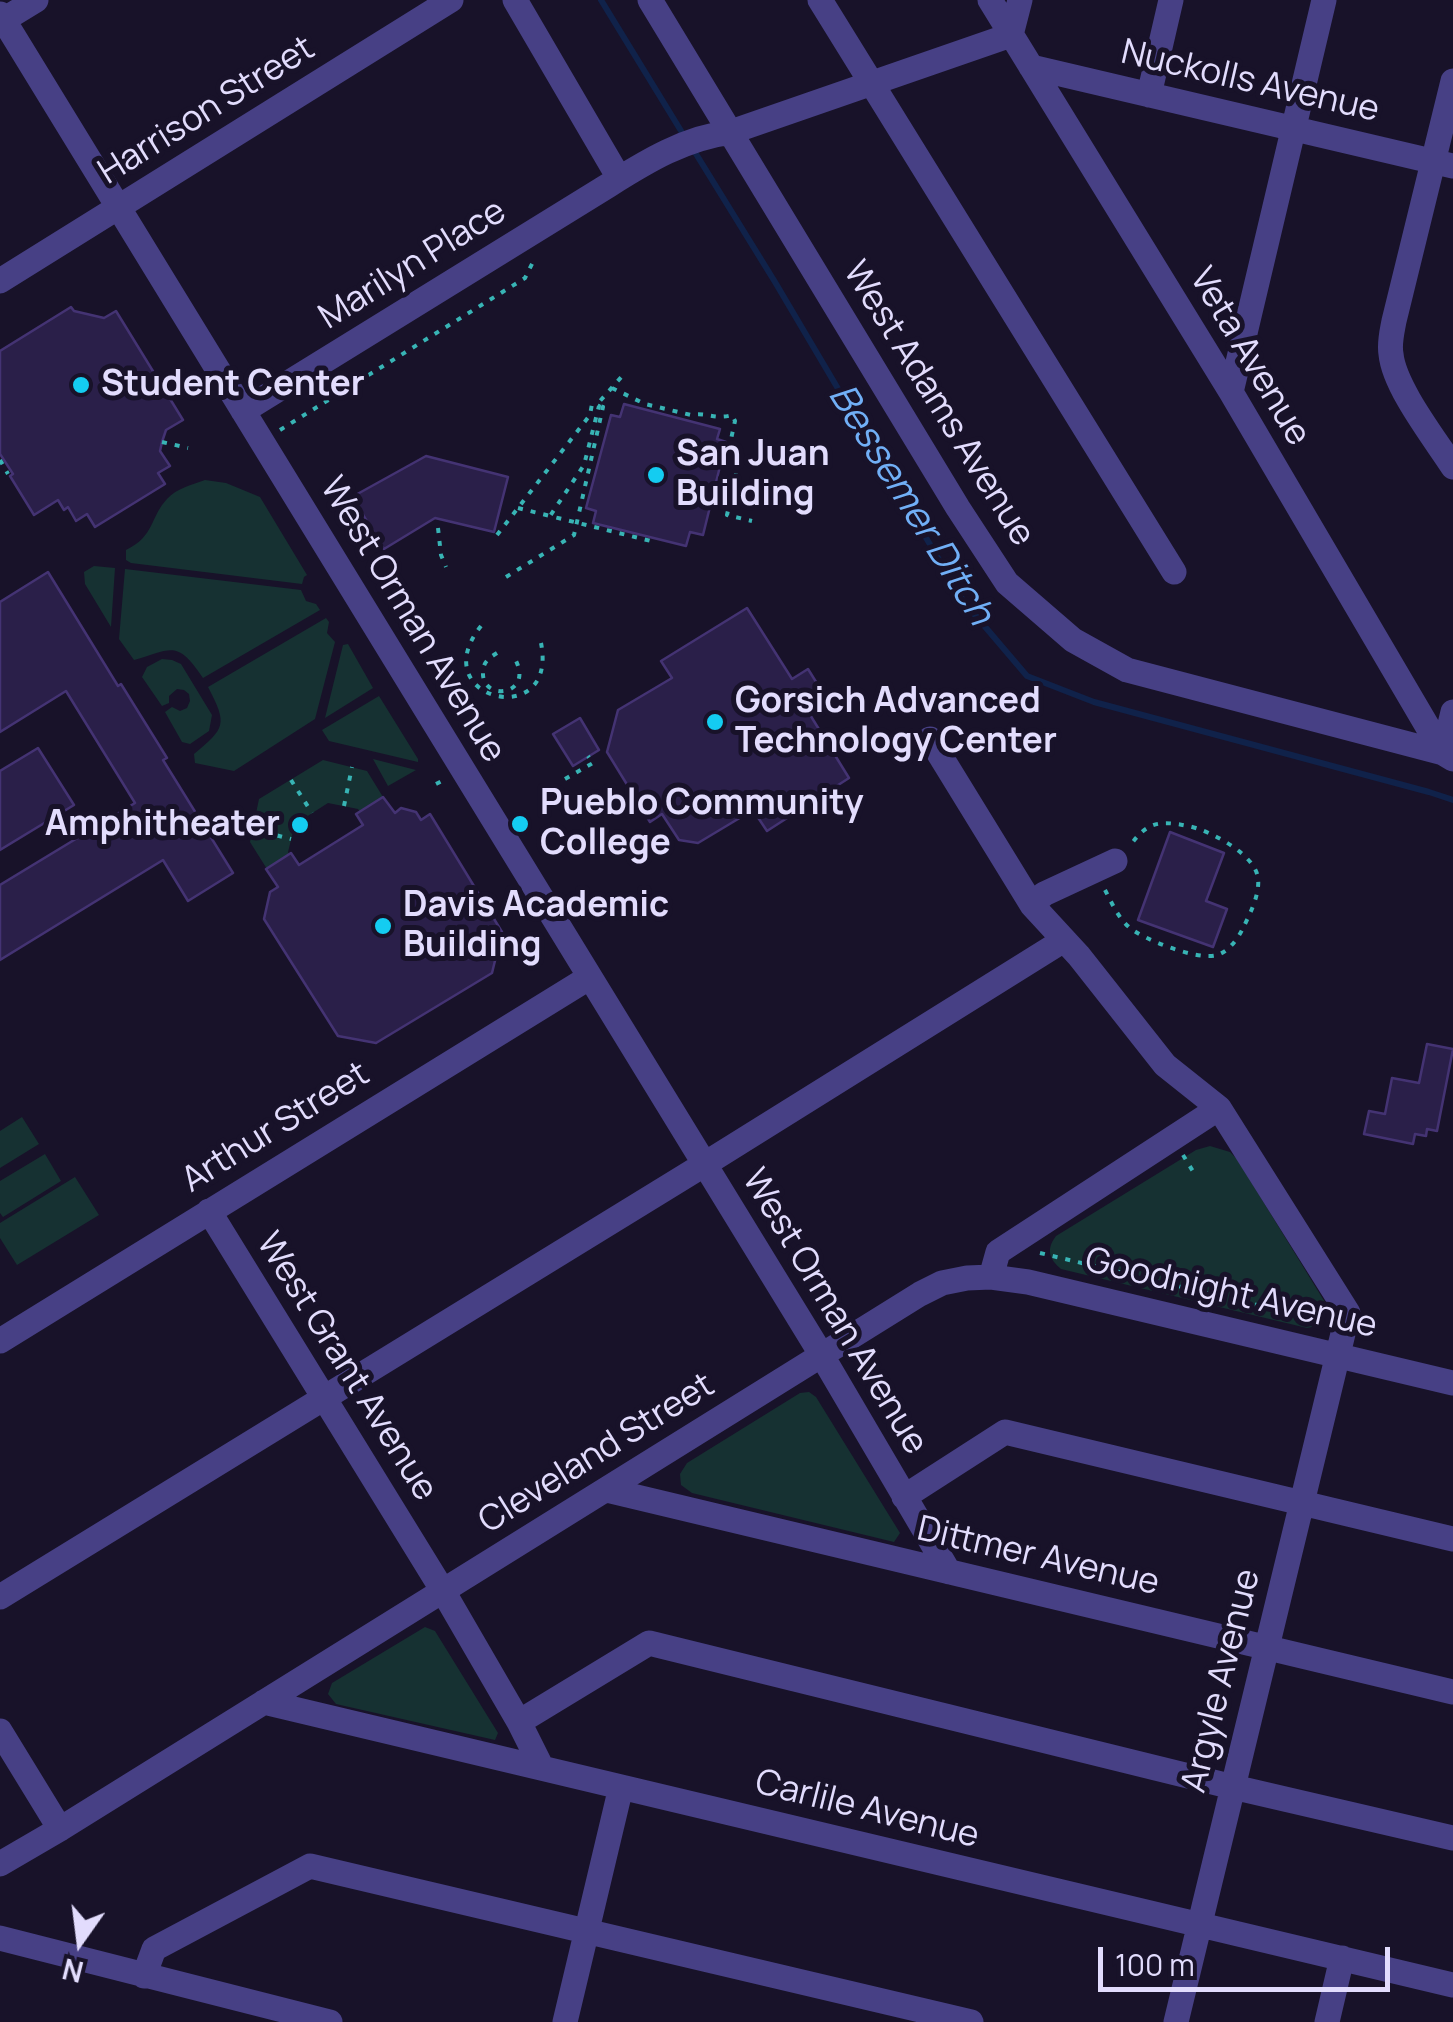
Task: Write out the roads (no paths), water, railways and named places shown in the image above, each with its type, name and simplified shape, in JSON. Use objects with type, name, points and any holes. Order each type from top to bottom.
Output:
[{"type":"street","points":[[1,19],[36,0]]},
{"type":"street","name":"Harrison Street","points":[[0,281],[451,0]]},
{"type":"street","points":[[515,0],[619,178]]},
{"type":"street","name":"West Adams Avenue","points":[[650,0],[718,133],[1008,583],[1073,640],[1127,670],[1448,756]]},
{"type":"street","points":[[820,0],[1174,572]]},
{"type":"street","name":"Veta Avenue","points":[[990,0],[1231,392],[1448,756]]},
{"type":"street","points":[[718,133],[1012,35],[1020,0]]},
{"type":"street","points":[[1149,94],[1172,0]]},
{"type":"street","points":[[1231,392],[1324,0]]},
{"type":"street","name":"West Orman Avenue","points":[[1,19],[590,977],[949,1572]]},
{"type":"street","name":"Nuckolls Avenue","points":[[1031,67],[1443,164]]},
{"type":"street","points":[[1453,82],[1443,164],[1390,347],[1391,360],[1407,396],[1453,468]]},
{"type":"street","name":"Marilyn Place","points":[[243,411],[619,178],[667,151],[718,133]]},
{"type":"street","points":[[1448,756],[1453,712]]},
{"type":"street","points":[[930,739],[1032,905],[1072,948],[1164,1065],[1219,1108],[1348,1314],[1338,1356]]},
{"type":"street","points":[[1032,905],[1044,894],[1107,864]]},
{"type":"street","points":[[0,1598],[704,1164],[1072,948]]},
{"type":"street","name":"Arthur Street","points":[[0,1341],[590,977]]},
{"type":"street","points":[[992,1276],[998,1252],[1219,1108]]},
{"type":"street","name":"West Grant Avenue","points":[[209,1211],[442,1591],[542,1768]]},
{"type":"street","name":"Cleveland Street","points":[[0,1864],[920,1294],[942,1283],[992,1276]]},
{"type":"street","name":"Goodnight Avenue","points":[[992,1276],[1453,1384]]},
{"type":"street","name":"Argyle Avenue","points":[[1176,2022],[1338,1356]]},
{"type":"street","points":[[904,1497],[1005,1432],[1453,1539]]},
{"type":"street","name":"Dittmer Avenue","points":[[607,1490],[1453,1692]]},
{"type":"street","points":[[518,1722],[649,1643],[1453,1838]]},
{"type":"street","name":"Carlile Avenue","points":[[264,1702],[1453,1986]]},
{"type":"street","points":[[0,1731],[60,1829]]},
{"type":"street","points":[[565,2022],[621,1787]]},
{"type":"street","points":[[144,1976],[154,1949],[310,1866],[971,2022]]},
{"type":"street","points":[[0,1938],[330,2022]]},
{"type":"street","points":[[1327,2022],[1342,1958]]},
{"type":"waterway","name":"Bessemer Ditch","points":[[601,0],[686,139]]},
{"type":"waterway","name":"Bessemer Ditch","points":[[693,149],[964,602],[1027,676],[1094,702],[1453,800]]},
{"type":"place","name":"Student Center","points":[[81,385]]},
{"type":"place","name":"San Juan Building","points":[[656,475]]},
{"type":"place","name":"Gorsich Advanced Technology Center","points":[[715,722]]},
{"type":"place","name":"Pueblo Community College","points":[[520,824]]},
{"type":"place","name":"Amphitheater","points":[[300,825]]},
{"type":"place","name":"Davis Academic Building","points":[[383,926]]}]
